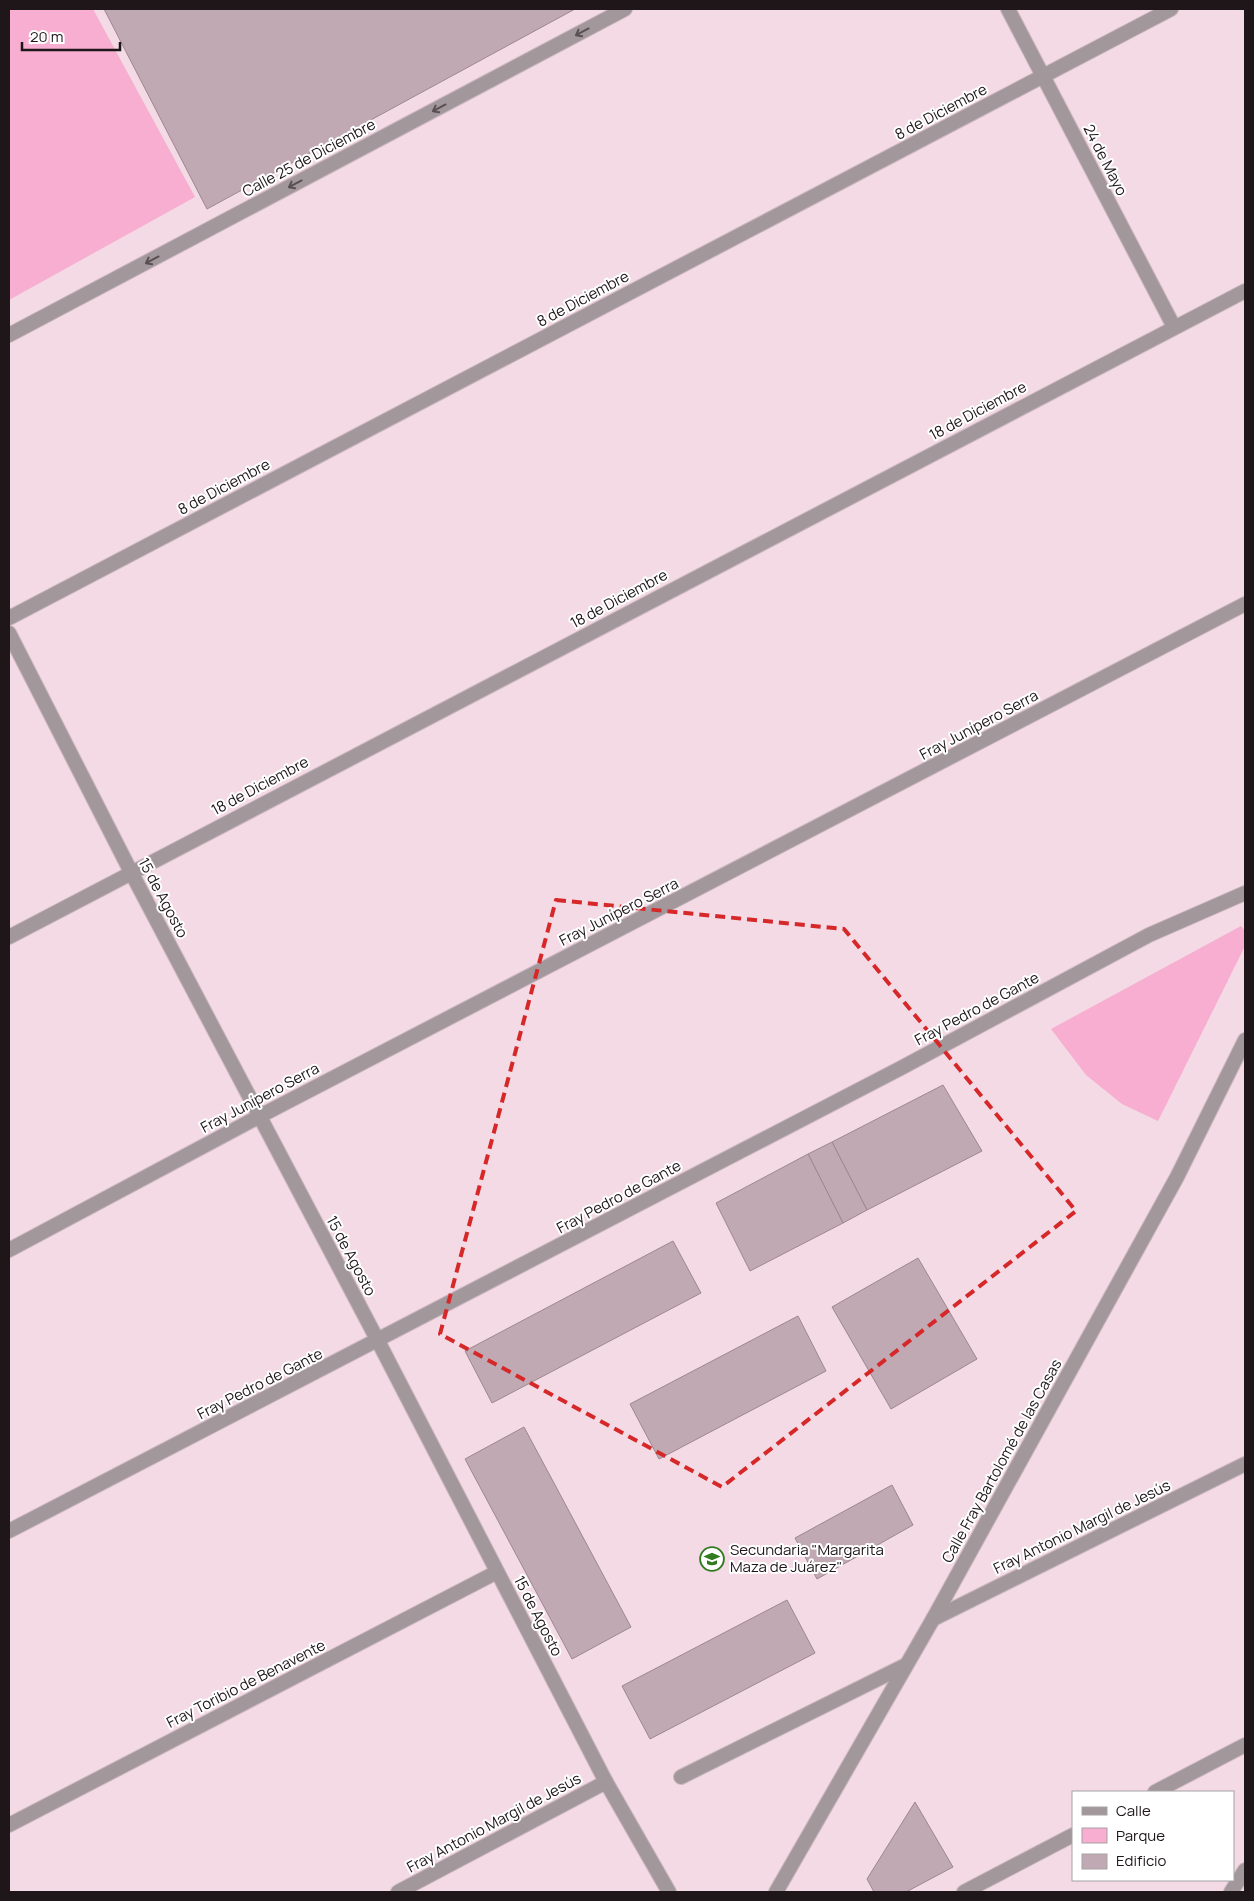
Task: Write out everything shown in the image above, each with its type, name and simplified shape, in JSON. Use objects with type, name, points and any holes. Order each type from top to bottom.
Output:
[{"type":"street","name":"Calle 25 de Diciembre","points":[[9,335],[626,9]]},
{"type":"street","name":"24 de Mayo","points":[[1008,9],[1174,327]]},
{"type":"street","name":"8 de Diciembre","points":[[9,618],[1171,9]]},
{"type":"street","name":"18 de Diciembre","points":[[9,937],[1245,290]]},
{"type":"street","name":"Fray Junípero Serra","points":[[9,1250],[260,1116],[1245,604]]},
{"type":"street","name":"15 de Agosto","points":[[9,633],[131,872],[378,1341],[606,1782],[669,1892]]},
{"type":"street","name":"Fray Pedro de Gante","points":[[9,1531],[901,1068],[1149,935],[1245,893]]},
{"type":"street","name":"Calle Fray Bartolomé de las Casas","points":[[776,1892],[933,1619],[1177,1177],[1245,1040]]},
{"type":"street","name":"Fray Antonio Margil de Jesús","points":[[933,1619],[1245,1464]]},
{"type":"street","name":"Fray Toribio de Benavente","points":[[9,1825],[497,1572]]},
{"type":"street","points":[[681,1777],[906,1665]]},
{"type":"street","points":[[1157,1791],[1245,1745]]},
{"type":"street","name":"Fray Antonio Margil de Jesús","points":[[398,1892],[606,1782]]},
{"type":"street","points":[[964,1892],[1072,1836]]},
{"type":"street","points":[[1231,1892],[1245,1870]]},
{"type":"highlighted area","points":[[556,900],[844,929],[1076,1211],[722,1487],[440,1334]]},
{"type":"green space","points":[[9,9],[93,9],[195,197],[9,300]]},
{"type":"green space","points":[[1241,926],[1245,931],[1245,946],[1158,1121],[1122,1104],[1086,1075],[1051,1029]]},
{"type":"building","points":[[104,9],[575,9],[207,209]]},
{"type":"building","points":[[943,1085],[982,1151],[867,1210],[832,1142]]},
{"type":"building","points":[[832,1142],[867,1210],[843,1223],[808,1154]]},
{"type":"building","points":[[808,1154],[843,1223],[750,1271],[716,1203]]},
{"type":"building","points":[[673,1241],[701,1293],[492,1403],[465,1351]]},
{"type":"building","points":[[918,1258],[977,1359],[891,1409],[832,1307]]},
{"type":"building","points":[[798,1316],[826,1371],[659,1459],[630,1404]]},
{"type":"building","points":[[524,1427],[631,1627],[572,1659],[465,1459]]},
{"type":"building","points":[[892,1485],[913,1525],[817,1579],[795,1538]]},
{"type":"building","points":[[787,1600],[815,1653],[650,1739],[622,1686]]},
{"type":"building","points":[[915,1802],[953,1867],[906,1892],[874,1892],[867,1879]]},
{"type":"place","name":"Secundaria \"Margarita Maza de Juárez\"","points":[[712,1559]]}]
